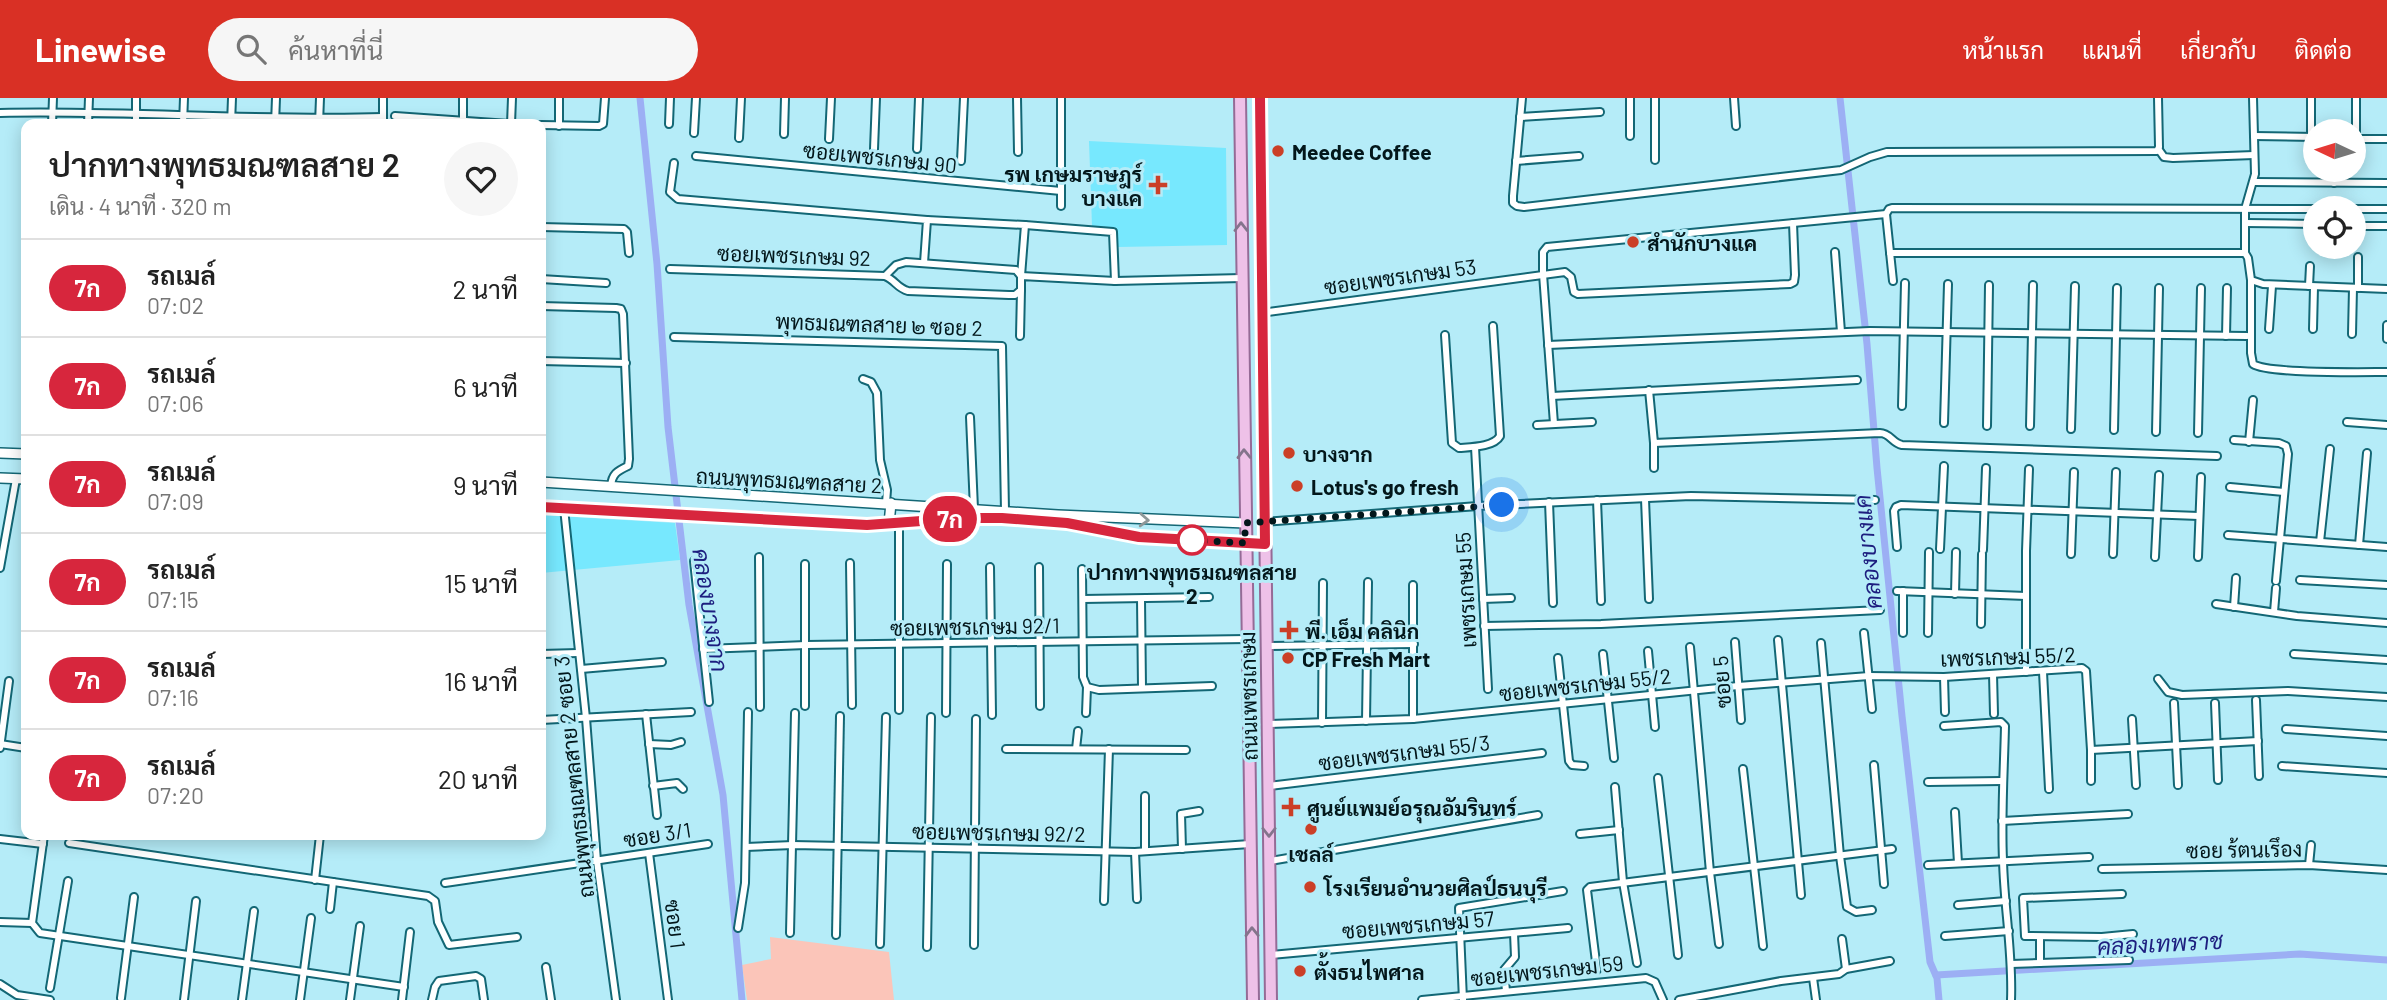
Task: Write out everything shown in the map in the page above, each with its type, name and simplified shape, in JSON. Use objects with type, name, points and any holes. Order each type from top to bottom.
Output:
[{"type":"main road","name":"ถนนเพชรเกษม","points":[[1240,98],[1253,1000]]},
{"type":"main road","name":"ถนนเพชรเกษม","points":[[1260,98],[1271,1000]]},
{"type":"main road","points":[[0,453],[21,454]]},
{"type":"main road","points":[[0,478],[21,479]]},
{"type":"main road","name":"ถนนพุทธมณฑลสาย 2","points":[[546,482],[1157,520],[1245,523]]},
{"type":"main road","points":[[888,503],[894,524]]},
{"type":"main road","name":"ถนนพุทธมณฑลสาย 2","points":[[546,507],[843,524],[1002,518],[1067,523],[1139,537],[1245,543]]},
{"type":"main road","points":[[1245,523],[1264,522]]},
{"type":"main road","points":[[1245,543],[1265,544]]},
{"type":"main road","points":[[1249,744],[1268,742]]},
{"type":"street","points":[[52,119],[53,98]]},
{"type":"street","points":[[88,119],[89,98]]},
{"type":"street","points":[[136,98],[136,119]]},
{"type":"street","points":[[183,119],[184,98]]},
{"type":"street","points":[[231,119],[232,98]]},
{"type":"street","points":[[275,119],[276,98]]},
{"type":"street","points":[[319,119],[320,98]]},
{"type":"street","points":[[383,98],[383,119]]},
{"type":"street","points":[[463,98],[463,119]]},
{"type":"street","points":[[510,119],[512,98]]},
{"type":"street","points":[[559,98],[559,126]]},
{"type":"street","points":[[546,125],[599,126],[605,118],[605,98]]},
{"type":"street","points":[[669,124],[670,98]]},
{"type":"street","points":[[694,133],[696,98]]},
{"type":"street","points":[[739,138],[741,98]]},
{"type":"street","points":[[784,134],[785,98]]},
{"type":"street","points":[[829,139],[831,98]]},
{"type":"street","points":[[874,149],[876,98]]},
{"type":"street","points":[[917,149],[919,98]]},
{"type":"street","points":[[961,162],[964,98]]},
{"type":"street","points":[[1017,98],[1018,152]]},
{"type":"street","points":[[1061,98],[1061,206]]},
{"type":"street","points":[[1522,98],[1513,203],[1517,206],[1841,170],[1877,154],[1897,152],[2158,150]]},
{"type":"street","points":[[1630,98],[1630,136]]},
{"type":"street","points":[[1654,98],[1655,160]]},
{"type":"street","points":[[1734,98],[1736,126]]},
{"type":"street","points":[[2158,98],[2158,150],[2164,156],[2254,155]]},
{"type":"street","points":[[2253,98],[2254,181],[2245,209],[2245,253],[2251,280],[2253,364],[2259,368],[2292,370],[2387,372]]},
{"type":"street","points":[[2311,98],[2312,119]]},
{"type":"street","points":[[2355,119],[2356,98]]},
{"type":"street","points":[[1520,117],[1600,111]]},
{"type":"street","points":[[0,113],[88,112],[221,119]]},
{"type":"street","points":[[395,116],[429,119]]},
{"type":"street","points":[[2254,136],[2303,137]]},
{"type":"street","points":[[2366,139],[2387,139]]},
{"type":"street","name":"ซอยเพชรเกษม 90","points":[[695,156],[1061,191]]},
{"type":"street","points":[[1516,161],[1579,156]]},
{"type":"street","name":"ซอยเพชรเกษม 92","points":[[674,163],[670,192],[678,199],[927,220],[1113,232],[1115,281]]},
{"type":"street","points":[[2254,181],[2387,183]]},
{"type":"street","points":[[1893,281],[1886,214],[1892,208],[2303,209]]},
{"type":"street","points":[[2366,209],[2387,209]]},
{"type":"street","points":[[1554,424],[1542,252],[1547,247],[1886,214]]},
{"type":"street","points":[[924,263],[927,220]]},
{"type":"street","points":[[1543,274],[1569,273],[1574,292],[1578,294],[1790,284],[1794,282],[1795,275],[1793,223]]},
{"type":"street","points":[[2245,223],[2303,225]]},
{"type":"street","points":[[1020,336],[1025,225]]},
{"type":"street","points":[[2366,226],[2387,226]]},
{"type":"street","points":[[546,227],[624,229],[627,232],[629,253]]},
{"type":"street","points":[[1835,252],[1840,332]]},
{"type":"street","points":[[1890,253],[2245,253]]},
{"type":"street","points":[[2352,334],[2358,259]]},
{"type":"street","points":[[885,276],[896,265],[906,262],[1016,270],[1021,276],[1115,281],[1242,278]]},
{"type":"street","points":[[2310,265],[2313,328]]},
{"type":"street","name":"ซอยเพชรเกษม 92","points":[[670,269],[885,276],[891,278],[897,287],[908,291],[1015,295],[1021,290]]},
{"type":"street","name":"ซอยเพชรเกษม 53","points":[[1261,313],[1543,274]]},
{"type":"street","points":[[546,279],[606,283]]},
{"type":"street","points":[[2251,280],[2272,286],[2387,289]]},
{"type":"street","points":[[1902,406],[1905,283]]},
{"type":"street","points":[[1944,423],[1948,284]]},
{"type":"street","points":[[1987,426],[1989,285]]},
{"type":"street","points":[[2031,426],[2033,285]]},
{"type":"street","points":[[2071,429],[2075,286]]},
{"type":"street","points":[[2269,329],[2272,286]]},
{"type":"street","points":[[2114,430],[2117,288]]},
{"type":"street","points":[[2157,432],[2159,288]]},
{"type":"street","points":[[2199,433],[2201,288]]},
{"type":"street","points":[[2226,336],[2227,288]]},
{"type":"street","points":[[546,306],[621,309],[626,363],[629,460],[628,466],[612,476],[611,486]]},
{"type":"street","points":[[2387,325],[2387,339]]},
{"type":"street","points":[[1445,335],[1452,443],[1459,449],[1475,447],[1496,442],[1500,436],[1493,327]]},
{"type":"street","points":[[1548,345],[1860,331],[2247,336]]},
{"type":"street","name":"พุทธมณฑลสาย ๒ ซอย 2","points":[[674,337],[1002,346],[1005,511]]},
{"type":"street","points":[[546,361],[626,363]]},
{"type":"street","points":[[863,379],[871,382],[877,393],[880,460],[888,503]]},
{"type":"street","points":[[1552,396],[1857,380]]},
{"type":"street","points":[[1649,390],[1654,468]]},
{"type":"street","points":[[2249,442],[2253,400]]},
{"type":"street","points":[[970,417],[974,509]]},
{"type":"street","points":[[1537,425],[1592,422]]},
{"type":"street","points":[[2347,422],[2387,425]]},
{"type":"street","points":[[1654,443],[1885,433],[1893,442],[1902,445],[2217,456]]},
{"type":"street","points":[[2234,440],[2279,443],[2286,446],[2288,454],[2274,612]]},
{"type":"street","name":"เพชรเกษม 55","points":[[1475,447],[1488,690]]},
{"type":"street","points":[[2320,542],[2330,450]]},
{"type":"street","points":[[2359,545],[2367,453]]},
{"type":"street","points":[[1940,549],[1944,466]]},
{"type":"street","points":[[1981,624],[1986,468]]},
{"type":"street","points":[[2026,672],[2029,469]]},
{"type":"street","points":[[2071,554],[2074,472]]},
{"type":"street","points":[[2113,554],[2116,472]]},
{"type":"street","points":[[2155,557],[2159,475]]},
{"type":"street","points":[[2198,557],[2201,477]]},
{"type":"street","points":[[0,568],[21,479]]},
{"type":"street","points":[[2230,487],[2284,492]]},
{"type":"street","points":[[1264,522],[1525,503],[1690,496],[1875,500]]},
{"type":"street","points":[[1645,499],[1649,599]]},
{"type":"street","points":[[1597,500],[1601,601]]},
{"type":"street","points":[[1549,502],[1553,603]]},
{"type":"street","points":[[1897,547],[1896,507],[2199,516]]},
{"type":"street","name":"ถนนพุทธมณฑลสาย 2 ซอย 3","points":[[564,508],[586,718],[597,861],[616,1000]]},
{"type":"street","points":[[894,524],[900,644],[899,710]]},
{"type":"street","points":[[2228,535],[2387,547]]},
{"type":"street","points":[[1928,633],[1929,552]]},
{"type":"street","points":[[1955,594],[1956,552]]},
{"type":"street","points":[[759,557],[760,707]]},
{"type":"street","points":[[694,561],[709,702]]},
{"type":"street","points":[[850,563],[852,705]]},
{"type":"street","points":[[804,706],[805,564]]},
{"type":"street","points":[[946,713],[947,564]]},
{"type":"street","points":[[990,567],[992,715]]},
{"type":"street","points":[[1039,567],[1040,706]]},
{"type":"street","points":[[1082,569],[1086,713]]},
{"type":"street","points":[[2234,607],[2236,578]]},
{"type":"street","points":[[2300,580],[2387,585]]},
{"type":"street","points":[[1366,721],[1368,582]]},
{"type":"street","points":[[1322,723],[1323,583]]},
{"type":"street","points":[[1413,585],[1413,719]]},
{"type":"street","points":[[1903,633],[1900,591],[2026,596]]},
{"type":"street","points":[[1083,599],[1209,597]]},
{"type":"street","points":[[1483,599],[1511,598]]},
{"type":"street","points":[[1141,599],[1142,688]]},
{"type":"street","points":[[2216,604],[2387,623]]},
{"type":"street","points":[[1484,626],[1601,624],[1880,610]]},
{"type":"street","points":[[1864,633],[1872,709]]},
{"type":"street","name":"ซอยเพชรเกษม 92/1","points":[[703,649],[806,645],[1247,639]]},
{"type":"street","points":[[1778,640],[1801,895]]},
{"type":"street","name":"ซอย 5","points":[[1735,642],[1741,720]]},
{"type":"street","points":[[1821,643],[1847,907],[1856,912],[1872,910]]},
{"type":"street","points":[[1267,646],[1414,644]]},
{"type":"street","points":[[1690,646],[1719,944]]},
{"type":"street","points":[[1648,650],[1655,727]]},
{"type":"street","points":[[546,654],[578,653]]},
{"type":"street","points":[[1603,654],[1614,758]]},
{"type":"street","points":[[2294,654],[2387,660]]},
{"type":"street","points":[[1558,658],[1569,761],[1575,766],[1584,766]]},
{"type":"street","points":[[581,669],[662,662]]},
{"type":"street","name":"เพชรเกษม 55/2","points":[[1905,676],[1944,677],[2085,669],[2091,781]]},
{"type":"street","points":[[2043,672],[2049,789]]},
{"type":"street","points":[[1993,674],[1994,714]]},
{"type":"street","name":"ซอยเพชรเกษม 55/2","points":[[1268,724],[1413,719],[1738,686],[1869,676],[1905,676]]},
{"type":"street","points":[[1944,677],[1945,712]]},
{"type":"street","points":[[2158,679],[2168,692],[2182,695],[2288,691],[2387,697]]},
{"type":"street","points":[[9,681],[0,746],[21,748]]},
{"type":"street","points":[[1087,687],[1099,690],[1212,686]]},
{"type":"street","points":[[2256,700],[2259,776]]},
{"type":"street","points":[[2174,703],[2178,785]]},
{"type":"street","points":[[2215,703],[2218,780]]},
{"type":"street","points":[[546,720],[691,712]]},
{"type":"street","points":[[738,928],[744,899],[748,712]]},
{"type":"street","points":[[790,933],[795,713]]},
{"type":"street","points":[[646,715],[657,816]]},
{"type":"street","points":[[836,935],[840,716]]},
{"type":"street","points":[[880,944],[886,717]]},
{"type":"street","points":[[927,947],[931,717]]},
{"type":"street","points":[[974,945],[976,719]]},
{"type":"street","points":[[2132,719],[2136,786]]},
{"type":"street","points":[[1944,726],[2004,724],[2003,863],[2012,977],[2011,1000]]},
{"type":"street","points":[[2286,729],[2387,736]]},
{"type":"street","points":[[1076,749],[1077,731]]},
{"type":"street","points":[[2091,750],[2258,741]]},
{"type":"street","points":[[649,744],[671,745],[681,742]]},
{"type":"street","points":[[1006,749],[1186,750]]},
{"type":"street","points":[[1104,901],[1109,749]]},
{"type":"street","name":"ซอยเพชรเกษม 55/3","points":[[1269,786],[1542,753]]},
{"type":"street","points":[[1874,765],[1884,884]]},
{"type":"street","points":[[2282,766],[2387,773]]},
{"type":"street","points":[[1743,769],[1763,946]]},
{"type":"street","points":[[1658,778],[1678,955]]},
{"type":"street","points":[[1928,782],[2002,781]]},
{"type":"street","points":[[653,786],[677,783],[682,789]]},
{"type":"street","points":[[1615,787],[1623,882],[1637,963]]},
{"type":"street","points":[[1144,850],[1145,796]]},
{"type":"street","points":[[1182,849],[1181,814],[1199,811]]},
{"type":"street","points":[[1955,812],[1958,863]]},
{"type":"street","points":[[2002,821],[2128,814]]},
{"type":"street","points":[[1270,861],[1538,815]]},
{"type":"street","points":[[1580,834],[1619,830]]},
{"type":"street","points":[[0,839],[43,845]]},
{"type":"street","points":[[44,840],[32,923],[40,933],[404,987]]},
{"type":"street","points":[[315,880],[319,840]]},
{"type":"street","points":[[69,843],[432,897],[437,904],[440,929],[449,945],[517,937]]},
{"type":"street","name":"ซอย 3/1","points":[[444,883],[708,844]]},
{"type":"street","name":"ซอยเพชรเกษม 92/2","points":[[746,847],[793,845],[1135,852],[1250,844]]},
{"type":"street","points":[[2309,865],[2311,845]]},
{"type":"street","points":[[1597,970],[1588,888],[1892,849]]},
{"type":"street","points":[[1135,852],[1137,899]]},
{"type":"street","name":"ซอย 1","points":[[649,853],[668,1000]]},
{"type":"street","points":[[1928,865],[2090,857]]},
{"type":"street","name":"ซอย ร้ตนเรึอง","points":[[2102,869],[2309,865],[2387,870]]},
{"type":"street","points":[[50,988],[68,881]]},
{"type":"street","points":[[330,909],[333,882]]},
{"type":"street","points":[[1463,998],[1459,908],[1563,891]]},
{"type":"street","points":[[2025,936],[2021,900],[2024,897],[2122,894]]},
{"type":"street","points":[[121,998],[134,897]]},
{"type":"street","points":[[184,1000],[196,901]]},
{"type":"street","points":[[1958,905],[2006,901]]},
{"type":"street","points":[[242,1000],[254,911]]},
{"type":"street","points":[[300,1000],[311,918]]},
{"type":"street","points":[[0,922],[32,923]]},
{"type":"street","points":[[350,1000],[360,926]]},
{"type":"street","name":"ซอยเพชรเกษม 57","points":[[1270,955],[1568,928]]},
{"type":"street","points":[[402,1000],[410,932]]},
{"type":"street","points":[[1506,991],[1504,970],[1516,957],[1514,933]]},
{"type":"street","points":[[1945,936],[2133,934]]},
{"type":"street","points":[[2040,937],[2040,963]]},
{"type":"street","points":[[1842,939],[1846,969]]},
{"type":"street","points":[[2011,966],[2129,960]]},
{"type":"street","points":[[1679,1000],[1781,981],[1839,974],[1846,969],[1891,961]]},
{"type":"street","points":[[546,967],[551,1000]]},
{"type":"street","points":[[432,1000],[436,984],[476,976],[481,979],[484,1000]]},
{"type":"street","name":"ซอยเพชรเกษม 59","points":[[1422,1000],[1646,978],[1655,982],[1663,1000]]},
{"type":"street","points":[[1813,978],[1816,1000]]},
{"type":"street","points":[[0,984],[17,997],[50,1000]]},
{"type":"shaded area","name":"รพ เกษมราษฎร์ บางแค","points":[[1089,141],[1226,148],[1227,245],[1118,247],[1117,228],[1092,226]]},
{"type":"shaded area","points":[[546,515],[675,523],[680,560],[546,573]]},
{"type":"shaded area","points":[[770,937],[889,952],[894,1000],[747,1000],[742,965],[771,959]]},
{"type":"waterway","name":"คลองบางจาก","points":[[640,98],[657,264],[668,427],[689,605],[723,795],[742,1000]]},
{"type":"waterway","name":"คลองบางแค","points":[[1840,98],[1867,344],[1902,716],[1930,962],[1937,978],[1939,1000]]},
{"type":"waterway","name":"คลองเทพราช","points":[[1936,975],[2300,954],[2387,960]]},
{"type":"bus line","name":"7ก","points":[[546,507],[867,525],[1002,518],[1067,523],[1121,535],[1158,539],[1265,544],[1260,98]]},
{"type":"place","name":"Meedee Coffee","points":[[1278,151]]},
{"type":"place","name":"รพ เกษมราษฎร์ บางแค","points":[[1158,185]]},
{"type":"place","name":"สำนักบางแค","points":[[1633,242]]},
{"type":"place","name":"บางจาก","points":[[1289,453]]},
{"type":"place","name":"Lotus's go fresh","points":[[1297,486]]},
{"type":"place","name":"ปากทางพุทธมณฑลสาย 2","points":[[1192,540]]},
{"type":"place","name":"พี. เอ็ม คลินิก","points":[[1289,630]]},
{"type":"place","name":"CP Fresh Mart","points":[[1288,658]]},
{"type":"place","name":"ศูนย์แพมย์อรุณอัมรินทร์","points":[[1291,807]]},
{"type":"place","name":"เชลล์","points":[[1311,829]]},
{"type":"place","name":"โรงเรียนอำนวยศิลป์ธนบุรี","points":[[1310,887]]},
{"type":"place","name":"ตั้งธนไพศาล","points":[[1300,971]]},
{"type":"route","points":[[1192,540],[1245,543],[1245,523],[1502,505]]}]
